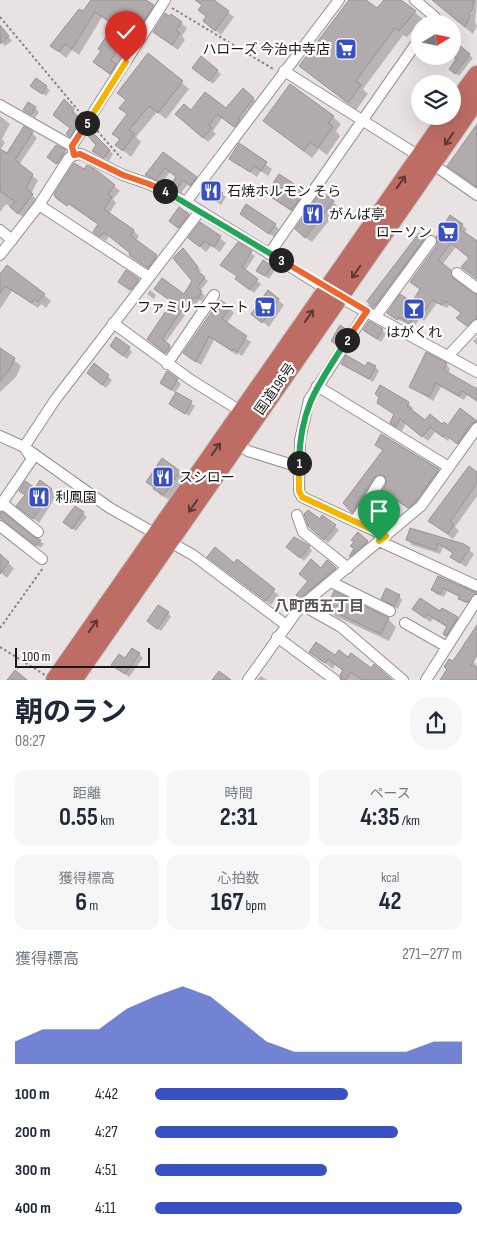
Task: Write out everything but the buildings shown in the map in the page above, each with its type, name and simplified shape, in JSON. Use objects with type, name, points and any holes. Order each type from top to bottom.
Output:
[{"type":"highway","points":[[461,96],[476,74]]},
{"type":"highway","name":"国道196号","points":[[54,680],[237,443],[333,293],[425,160],[477,99]]},
{"type":"highway","name":"国道196号","points":[[425,160],[443,125]]},
{"type":"highway","name":"国道196号","points":[[73,680],[242,412],[333,293]]},
{"type":"street","points":[[186,202],[339,0]]},
{"type":"street","points":[[414,0],[433,15]]},
{"type":"street","points":[[0,256],[39,204],[73,150],[88,121],[164,1]]},
{"type":"street","points":[[269,254],[411,51]]},
{"type":"street","points":[[283,73],[362,120],[477,194]]},
{"type":"street","points":[[0,105],[80,154],[186,202],[333,293],[477,372]]},
{"type":"street","points":[[39,204],[149,277]]},
{"type":"street","points":[[24,447],[55,400],[200,211]]},
{"type":"street","points":[[0,230],[12,240]]},
{"type":"street","points":[[376,316],[431,241]]},
{"type":"street","points":[[457,273],[477,288]]},
{"type":"street","points":[[167,364],[214,295]]},
{"type":"street","points":[[367,311],[309,400],[300,440],[299,491],[302,497],[354,521],[382,538],[477,586]]},
{"type":"street","points":[[113,323],[167,364],[242,412]]},
{"type":"street","points":[[449,355],[477,325]]},
{"type":"street","points":[[317,386],[449,467]]},
{"type":"street","points":[[248,680],[277,637],[302,606],[421,506],[477,428]]},
{"type":"street","points":[[0,436],[24,447],[102,503],[193,555],[286,625]]},
{"type":"street","points":[[237,443],[248,451],[299,467]]},
{"type":"street","points":[[24,447],[32,459],[1,505],[38,532]]},
{"type":"street","points":[[354,521],[380,481]]},
{"type":"street","points":[[297,515],[304,532],[348,568]]},
{"type":"street","points":[[0,526],[42,559]]},
{"type":"street","points":[[331,582],[390,611]]},
{"type":"street","points":[[426,680],[477,600]]},
{"type":"street","points":[[302,606],[340,627],[403,680]]},
{"type":"street","points":[[405,623],[447,647]]},
{"type":"street","points":[[277,637],[335,680]]},
{"type":"path","points":[[164,1],[283,73]]},
{"type":"path","points":[[0,17],[88,121],[122,158]]},
{"type":"path","points":[[0,628],[44,567],[42,559]]},
{"type":"path","points":[[0,647],[54,680]]},
{"type":"place","name":"ハローズ 今治中寺店","points":[[346,49]]},
{"type":"place","name":"石焼ホルモン そら","points":[[211,191]]},
{"type":"place","name":"がんば亭","points":[[313,214]]},
{"type":"place","name":"ローソン","points":[[448,232]]},
{"type":"place","name":"ファミリーマート","points":[[265,307]]},
{"type":"place","name":"はがくれ","points":[[414,309]]},
{"type":"place","name":"スシロー","points":[[163,477]]},
{"type":"place","name":"利鳳園","points":[[39,497]]},
{"type":"district","name":"八町西五丁目","points":[[319,606]]},
{"type":"route","points":[[126,62],[72,146],[74,155],[80,154],[186,202],[339,297],[367,311],[309,400],[300,440],[299,491],[302,497],[386,536],[379,541]]}]
